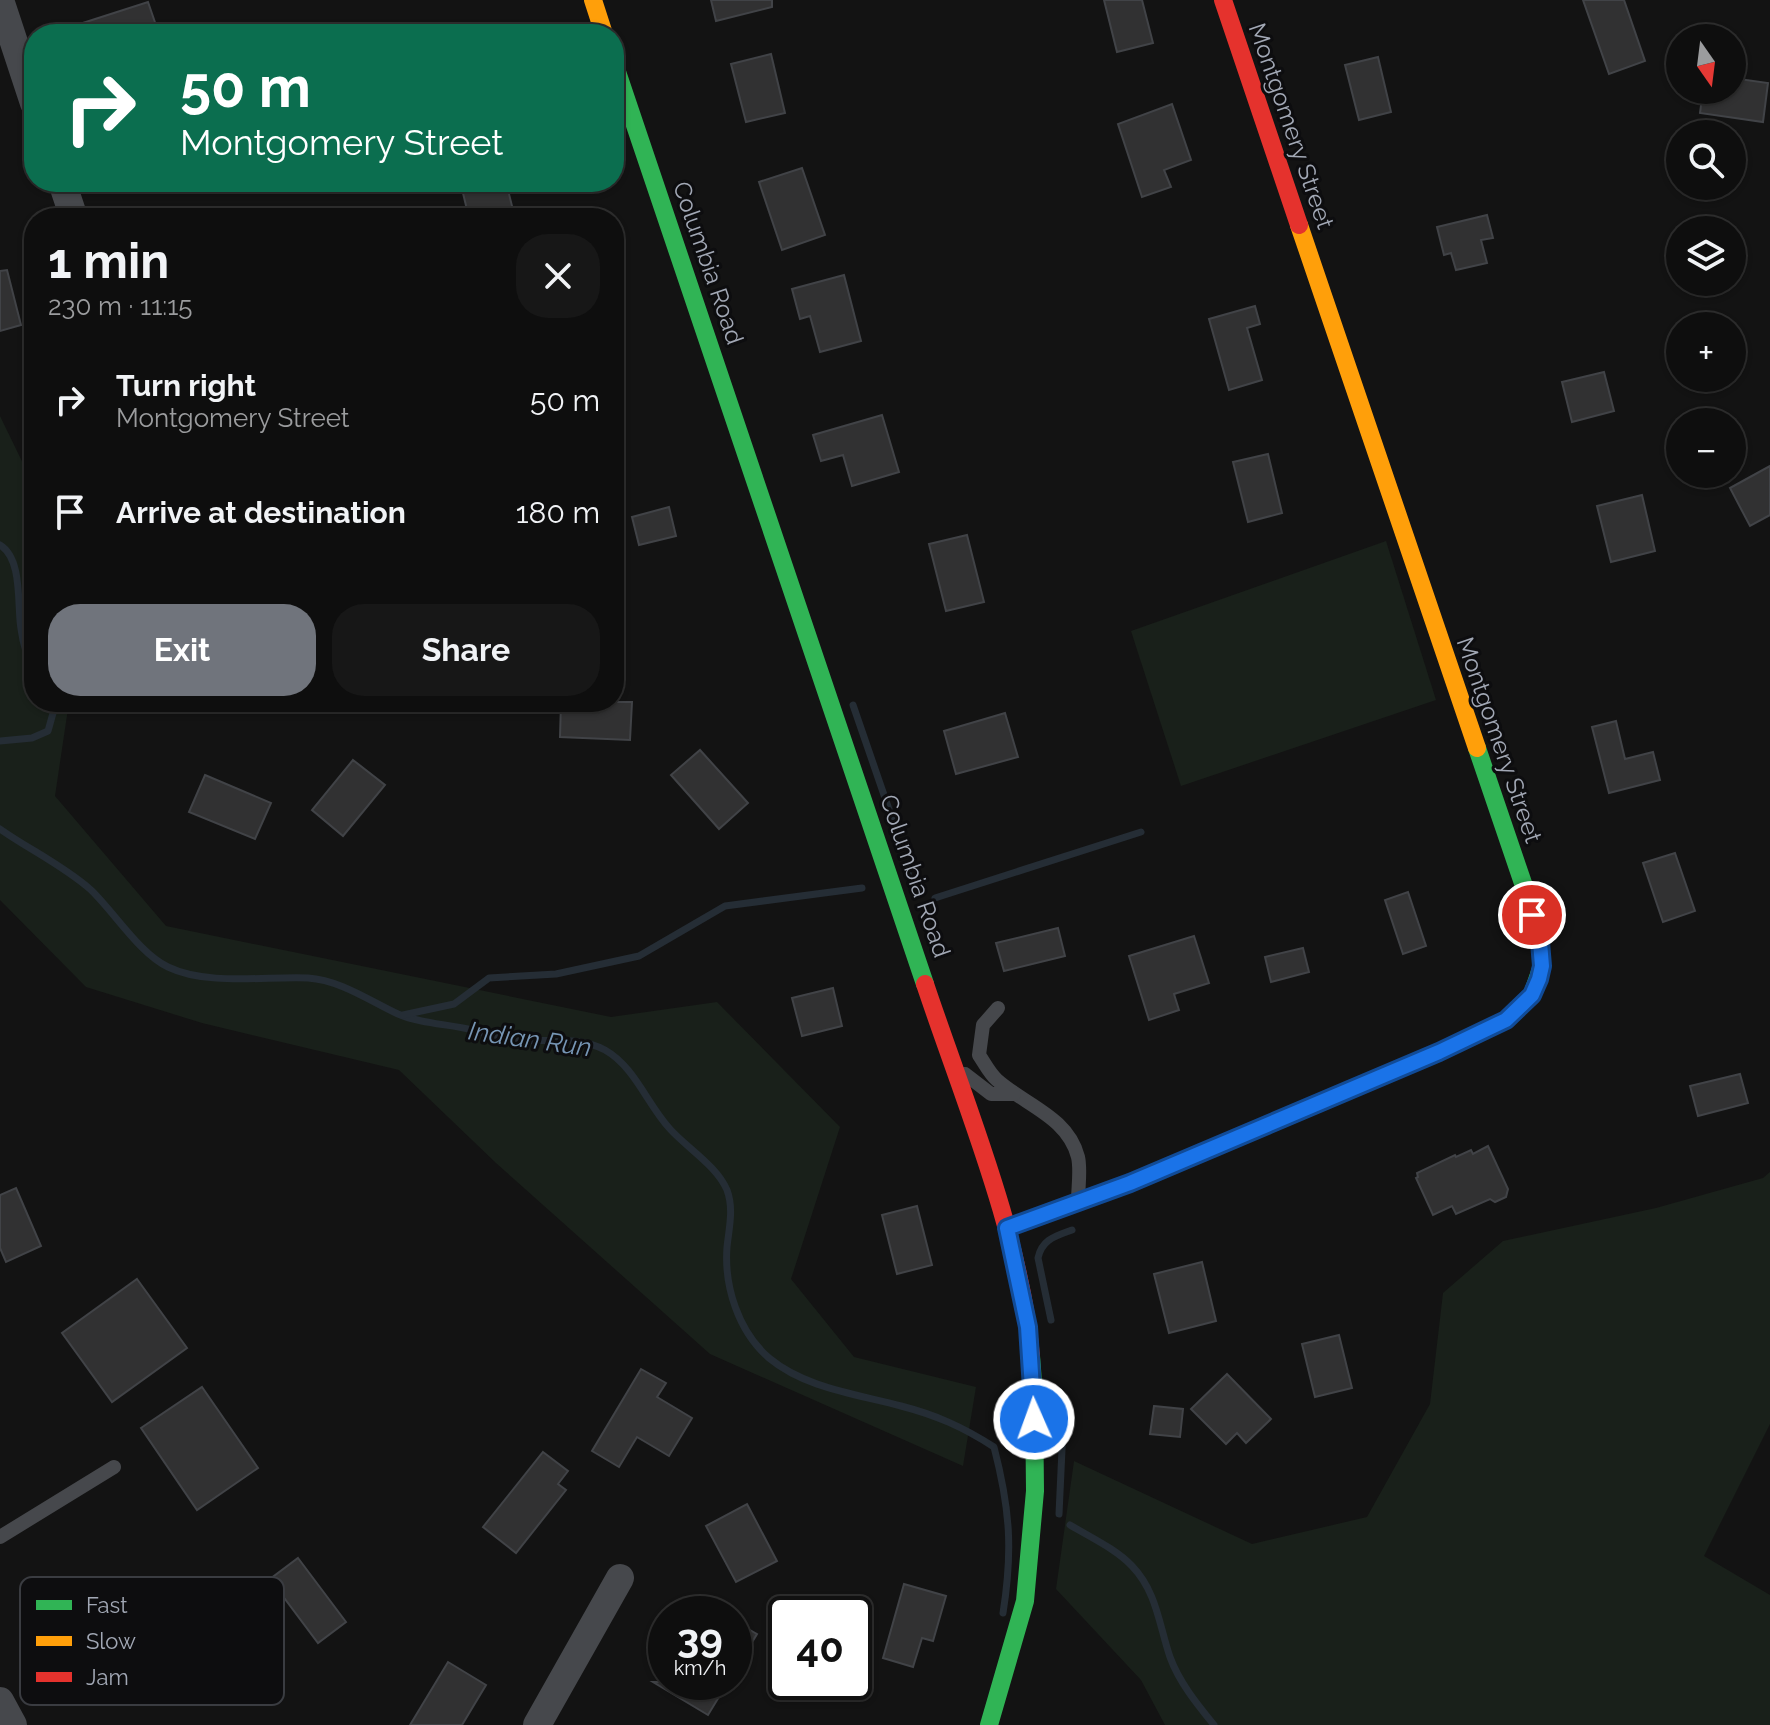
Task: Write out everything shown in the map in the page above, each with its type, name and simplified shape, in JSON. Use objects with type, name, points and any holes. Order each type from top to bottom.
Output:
[{"type":"street","points":[[0,0],[24,73]]},
{"type":"street","points":[[593,0],[601,24]]},
{"type":"street","name":"Montgomery Street","points":[[1007,1228],[1165,1168],[1439,1052],[1506,1020],[1532,995],[1542,966],[1540,942],[1520,875],[1223,0]]},
{"type":"street","points":[[0,66],[24,93]]},
{"type":"street","name":"Columbia Road","points":[[624,92],[1007,1228],[1028,1327],[1034,1395],[1035,1491],[1025,1601],[989,1725]]},
{"type":"street","points":[[537,1725],[620,1578]]},
{"type":"street","points":[[0,1701],[13,1725]]},
{"type":"lane","points":[[998,1008],[983,1025],[979,1055],[994,1078],[1054,1118],[1067,1136],[1078,1157],[1078,1202]]},
{"type":"lane","points":[[979,1055],[954,1066],[991,1094],[1014,1094]]},
{"type":"lane","points":[[0,1537],[114,1467]]},
{"type":"shaded area","points":[[0,416],[24,465],[24,712],[68,712],[55,796],[166,926],[611,1017],[717,1002],[840,1127],[791,1279],[854,1357],[976,1387],[963,1466],[710,1354],[496,1163],[399,1070],[202,1023],[86,987],[0,900]]},
{"type":"shaded area","points":[[1386,541],[1436,700],[1181,786],[1131,631]]},
{"type":"shaded area","points":[[1770,1172],[1770,1424],[1704,1556],[1770,1595],[1770,1725],[1165,1725],[1141,1680],[1056,1589],[1074,1461],[1252,1544],[1367,1517],[1430,1404],[1443,1293],[1503,1241],[1656,1208],[1763,1178]]},
{"type":"building","points":[[711,0],[772,0],[772,7],[716,21]]},
{"type":"building","points":[[1104,0],[1142,0],[1153,43],[1117,52]]},
{"type":"building","points":[[1583,0],[1624,0],[1645,61],[1609,74]]},
{"type":"building","points":[[148,2],[156,24],[80,24]]},
{"type":"building","points":[[771,54],[785,113],[746,122],[731,64]]},
{"type":"building","points":[[1378,57],[1391,112],[1359,120],[1345,65]]},
{"type":"building","points":[[1746,80],[1768,83],[1763,122],[1700,113],[1701,104],[1746,104]]},
{"type":"building","points":[[1172,104],[1191,160],[1164,170],[1171,187],[1142,197],[1118,124]]},
{"type":"building","points":[[802,168],[825,235],[782,250],[759,182]]},
{"type":"building","points":[[463,192],[508,192],[512,208],[467,208]]},
{"type":"building","points":[[1487,215],[1493,238],[1481,240],[1487,263],[1456,270],[1451,253],[1444,255],[1437,227]]},
{"type":"building","points":[[7,270],[21,325],[0,331],[0,271]]},
{"type":"building","points":[[844,275],[861,341],[820,352],[810,316],[800,319],[792,289]]},
{"type":"building","points":[[1255,306],[1260,324],[1247,328],[1262,380],[1229,390],[1209,319]]},
{"type":"building","points":[[1604,372],[1614,411],[1572,422],[1562,382]]},
{"type":"building","points":[[882,415],[899,472],[852,486],[843,455],[821,461],[813,435]]},
{"type":"building","points":[[1268,454],[1282,513],[1248,522],[1233,462]]},
{"type":"building","points":[[1770,466],[1770,515],[1750,526],[1730,488],[1746,488],[1746,479]]},
{"type":"building","points":[[1642,495],[1655,551],[1611,562],[1597,506]]},
{"type":"building","points":[[669,507],[676,536],[639,545],[632,517]]},
{"type":"building","points":[[967,535],[984,602],[946,611],[929,544]]},
{"type":"building","points":[[624,702],[632,702],[630,740],[560,737],[561,712],[624,712]]},
{"type":"building","points":[[1005,713],[1018,757],[956,774],[944,731]]},
{"type":"building","points":[[1616,721],[1625,759],[1653,752],[1660,780],[1609,793],[1592,727]]},
{"type":"building","points":[[700,750],[748,803],[719,829],[671,775]]},
{"type":"building","points":[[353,760],[385,785],[343,836],[312,810]]},
{"type":"building","points":[[205,775],[271,803],[255,839],[189,812]]},
{"type":"building","points":[[1675,853],[1695,911],[1663,922],[1643,863]]},
{"type":"building","points":[[1408,892],[1426,946],[1403,954],[1385,900]]},
{"type":"building","points":[[1058,928],[1065,956],[1004,971],[996,943]]},
{"type":"building","points":[[1194,936],[1209,983],[1174,994],[1179,1010],[1149,1020],[1129,956]]},
{"type":"building","points":[[1303,948],[1309,972],[1271,982],[1265,957]]},
{"type":"building","points":[[833,988],[842,1026],[802,1036],[792,998]]},
{"type":"building","points":[[1740,1074],[1748,1103],[1698,1116],[1690,1086]]},
{"type":"building","points":[[1488,1146],[1508,1189],[1506,1197],[1495,1202],[1490,1199],[1456,1214],[1452,1206],[1433,1215],[1416,1178],[1417,1173],[1455,1155],[1471,1150],[1473,1154]]},
{"type":"building","points":[[16,1188],[41,1246],[6,1262],[0,1248],[0,1195]]},
{"type":"building","points":[[917,1206],[932,1265],[897,1274],[882,1215]]},
{"type":"building","points":[[1202,1262],[1216,1321],[1169,1333],[1154,1274]]},
{"type":"building","points":[[137,1279],[187,1348],[112,1402],[62,1333]]},
{"type":"building","points":[[1339,1335],[1352,1388],[1315,1397],[1302,1344]]},
{"type":"building","points":[[641,1369],[666,1383],[657,1397],[692,1418],[669,1456],[637,1437],[619,1467],[592,1451]]},
{"type":"building","points":[[1227,1374],[1271,1419],[1246,1443],[1237,1433],[1226,1444],[1191,1409]]},
{"type":"building","points":[[202,1387],[258,1468],[197,1510],[141,1428]]},
{"type":"building","points":[[1154,1406],[1183,1409],[1180,1437],[1150,1434]]},
{"type":"building","points":[[543,1452],[568,1471],[558,1484],[566,1490],[516,1553],[483,1527]]},
{"type":"building","points":[[747,1504],[777,1561],[736,1582],[706,1526]]},
{"type":"building","points":[[298,1558],[346,1622],[318,1643],[284,1598],[284,1577],[273,1577]]},
{"type":"building","points":[[904,1584],[946,1596],[933,1641],[922,1638],[913,1667],[883,1658]]},
{"type":"building","points":[[448,1662],[486,1685],[462,1725],[410,1725]]},
{"type":"building","points":[[683,1700],[717,1700],[708,1715]]},
{"type":"waterway","name":"Indian Run","points":[[0,545],[16,571],[24,642]]},
{"type":"waterway","points":[[853,705],[894,824]]},
{"type":"waterway","name":"Indian Run","points":[[0,741],[32,738],[48,731],[53,712]]},
{"type":"waterway","name":"Indian Run","points":[[0,829],[81,881],[147,953],[184,973],[237,979],[320,980],[416,1020],[504,1039],[581,1042],[615,1057],[633,1076],[670,1129],[709,1165],[727,1190],[731,1211],[728,1277],[735,1307],[758,1347],[769,1358],[798,1376],[832,1389],[926,1413],[994,1447],[1004,1490],[1008,1530],[1003,1613]]},
{"type":"waterway","points":[[935,898],[1141,832]]},
{"type":"waterway","points":[[907,870],[915,895]]},
{"type":"waterway","points":[[403,1015],[454,1004],[489,978],[556,974],[639,956],[725,906],[862,888]]},
{"type":"waterway","points":[[1051,1320],[1038,1258],[1046,1242],[1072,1230]]},
{"type":"waterway","points":[[1059,1514],[1064,1406]]},
{"type":"waterway","name":"Indian Run","points":[[1070,1525],[1118,1554],[1140,1576],[1152,1598],[1178,1675],[1214,1725]]},
{"type":"traffic: fast","points":[[624,93],[925,984]]},
{"type":"traffic: fast","points":[[1317,1104],[1506,1020],[1532,995],[1542,966],[1540,942],[1477,748]]},
{"type":"traffic: fast","points":[[989,1725],[1025,1601],[1035,1491],[1031,1356]]},
{"type":"traffic: slow","points":[[593,0],[601,24]]},
{"type":"traffic: slow","points":[[1299,225],[1477,748]]},
{"type":"traffic: slow","points":[[1007,1228],[1130,1183],[1317,1104]]},
{"type":"traffic: jam","points":[[1223,0],[1299,225]]},
{"type":"traffic: jam","points":[[925,984],[1003,1215],[1025,1309],[1031,1356]]},
{"type":"route","points":[[1034,1419],[1028,1327],[1007,1228],[1130,1183],[1439,1052],[1506,1020],[1532,995],[1539,979],[1542,966],[1540,942],[1532,915]]}]
